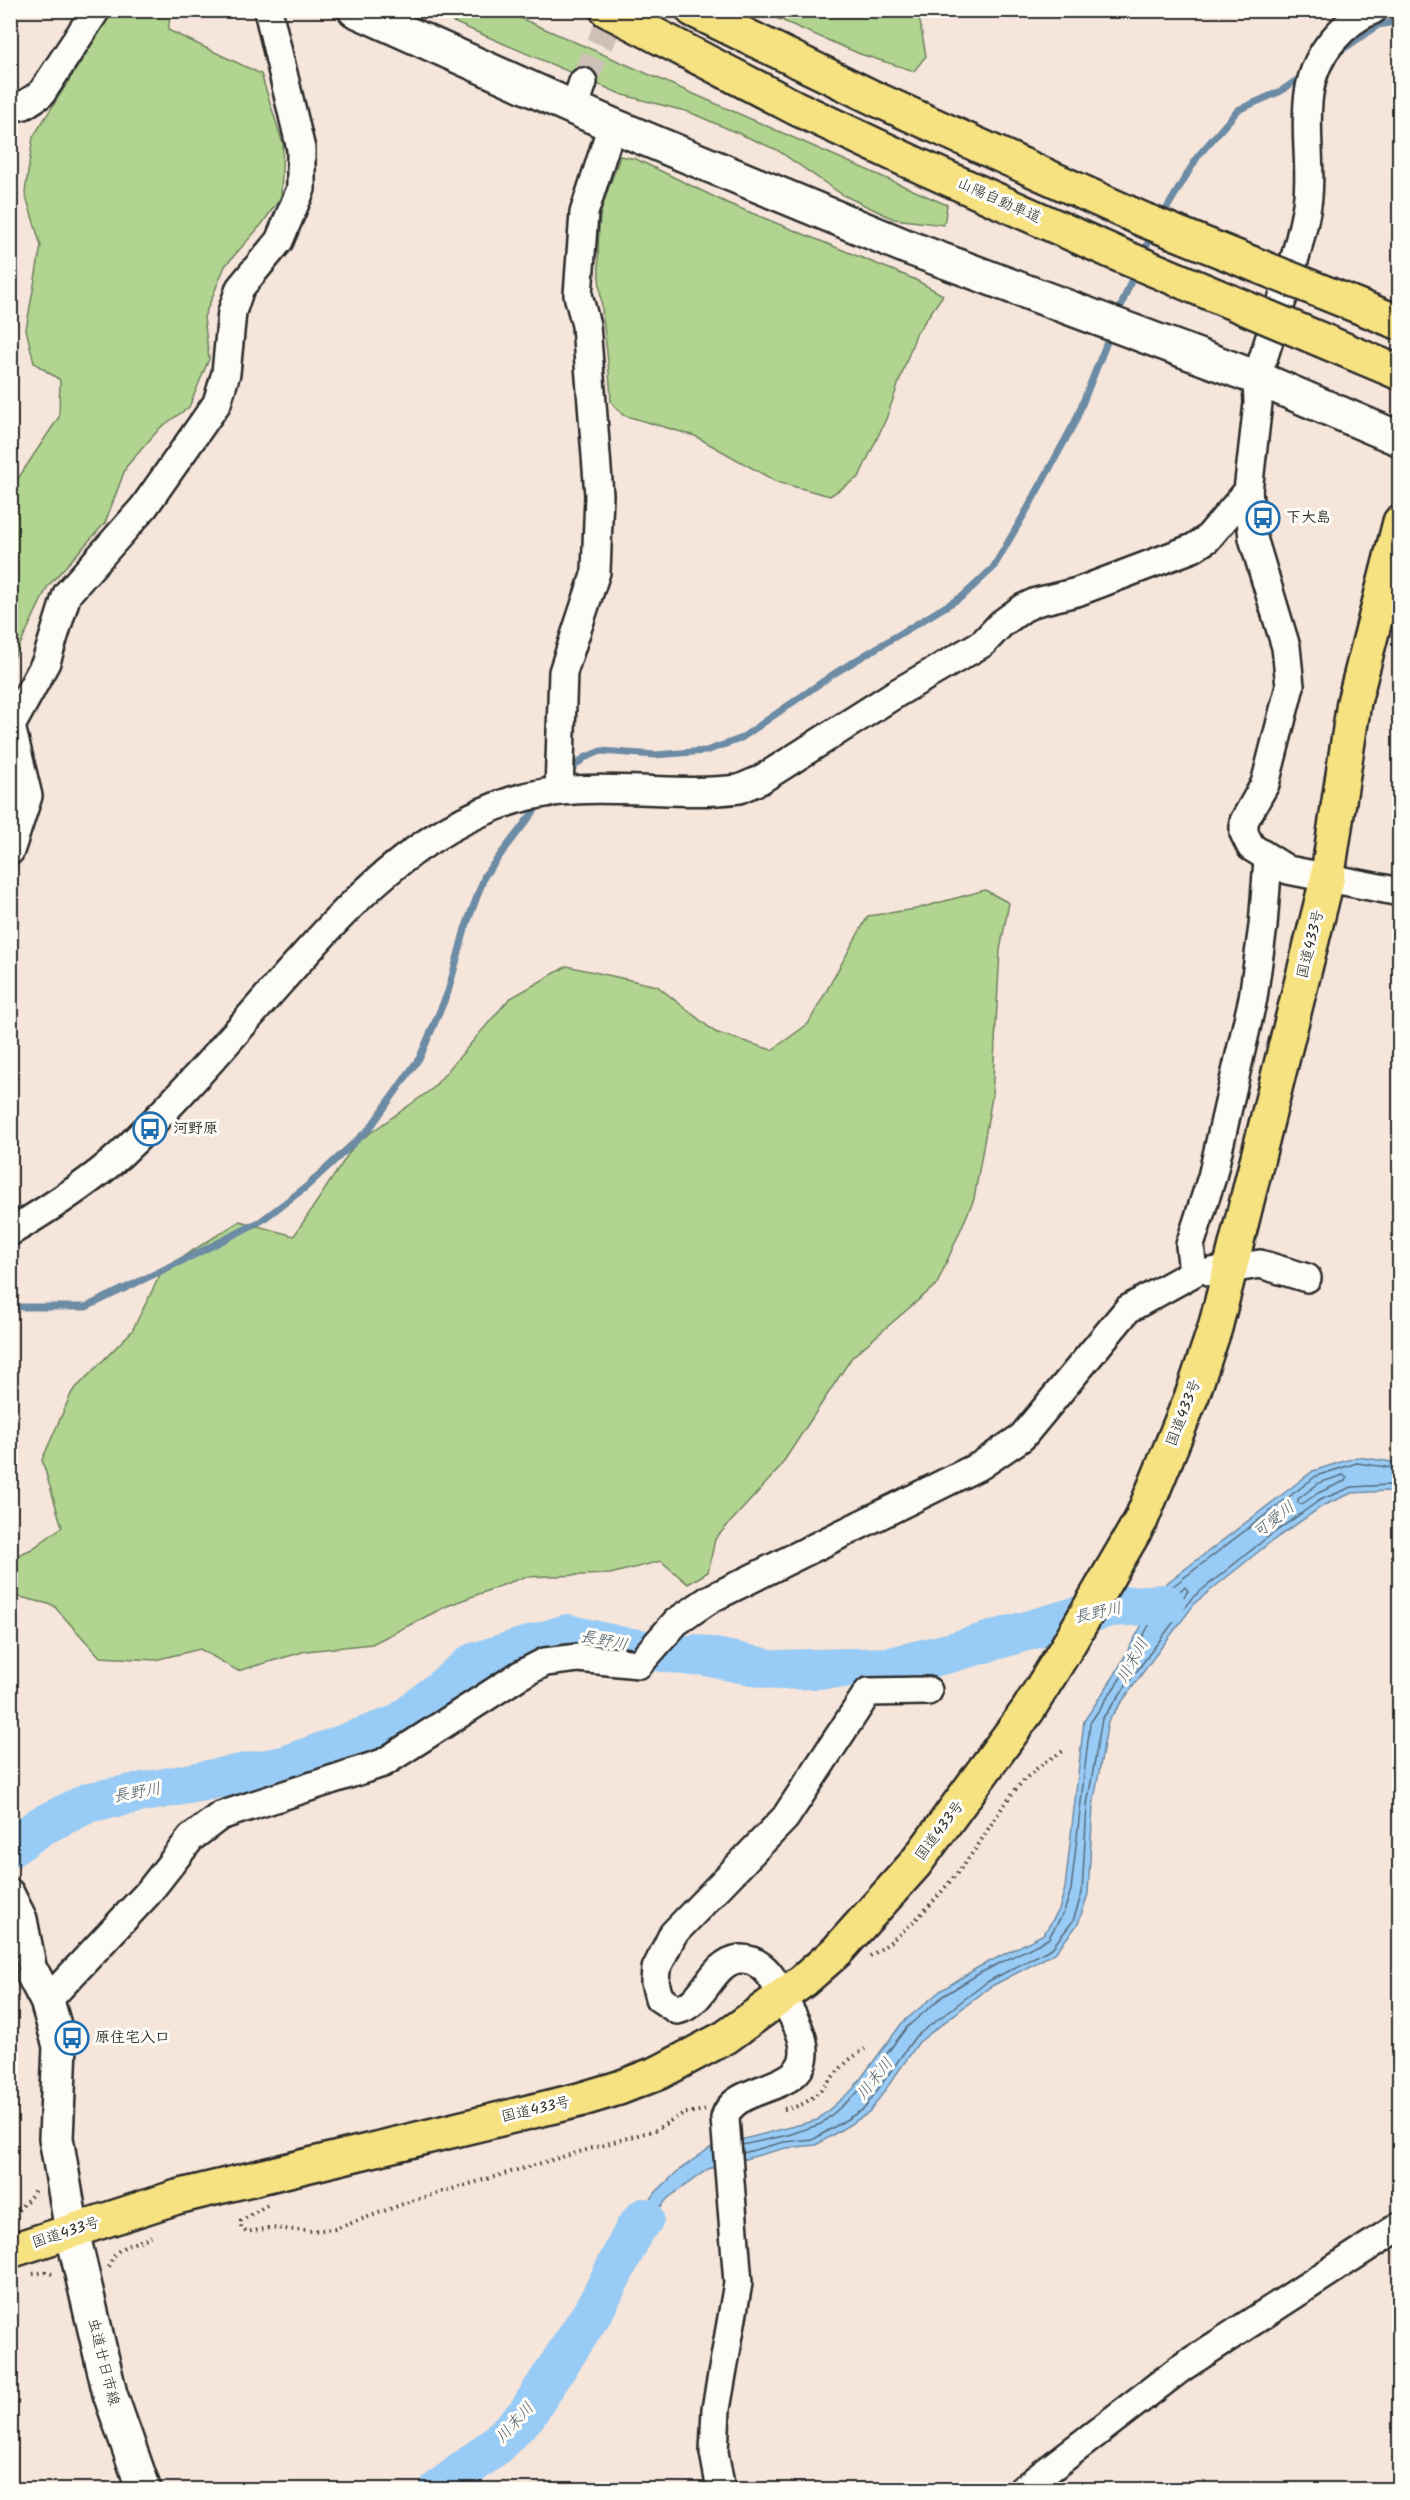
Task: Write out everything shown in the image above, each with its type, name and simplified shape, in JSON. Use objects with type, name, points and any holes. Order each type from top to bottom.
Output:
[{"type":"highway","points":[[593,10],[678,48]]},
{"type":"highway","name":"山陽自動車道","points":[[607,10],[678,48],[911,162],[1124,257],[1400,373]]},
{"type":"highway","points":[[693,10],[876,99],[1144,220],[1400,323]]},
{"type":"highway","name":"国道433号","points":[[1327,875],[1354,702],[1400,522]]},
{"type":"highway","name":"国道433号","points":[[10,2251],[177,2197],[579,2100],[660,2072],[694,2055],[757,2017],[782,1997],[837,1951],[915,1864],[1002,1747],[1050,1674],[1141,1520],[1168,1457],[1215,1328],[1327,875],[1400,605]]},
{"type":"street","points":[[10,108],[24,105],[41,94],[96,10]]},
{"type":"street","points":[[10,851],[28,796],[11,726],[46,662],[67,594],[144,507],[217,403],[226,373],[232,312],[240,288],[279,241],[301,189],[301,149],[268,10]]},
{"type":"street","points":[[355,10],[578,95],[612,125],[907,247],[1257,378],[1400,439]]},
{"type":"street","points":[[1373,10],[1352,22],[1338,34],[1326,48],[1310,81],[1305,118],[1308,171],[1306,211],[1257,378],[1258,403],[1248,491],[1253,538],[1286,647],[1290,686],[1265,784],[1244,821],[1244,833],[1251,847],[1268,860],[1288,870],[1327,875],[1400,892]]},
{"type":"street","points":[[559,791],[563,672],[596,572],[598,484],[586,325],[578,295],[584,213],[612,125]]},
{"type":"street","points":[[10,1232],[120,1155],[226,1043],[350,904],[387,870],[431,839],[482,812],[515,799],[559,791],[723,791],[739,789],[760,780],[897,693],[984,643],[1001,624],[1023,608],[1036,602],[1077,592],[1193,548],[1207,539],[1248,491]]},
{"type":"street","points":[[1193,1273],[1190,1245],[1212,1177],[1253,998],[1263,926],[1268,860]]},
{"type":"street","points":[[10,1893],[23,1919],[41,1989],[148,1893],[190,1838],[220,1816],[383,1763],[520,1675],[545,1662],[579,1658],[639,1664],[676,1622],[710,1599],[981,1465],[1022,1437],[1128,1310],[1193,1273],[1260,1264],[1307,1278]]},
{"type":"street","points":[[721,2490],[714,2452],[716,2409],[738,2283],[725,2119],[739,2100],[784,2081],[795,2072],[802,2061],[804,2050],[800,2034],[782,1997],[766,1970],[752,1961],[738,1959],[726,1964],[687,2008],[677,2010],[659,1998],[656,1969],[673,1934],[688,1915],[739,1869],[785,1818],[867,1692],[928,1691]]},
{"type":"street","name":"虫道廿日市線","points":[[41,1989],[60,2046],[56,2138],[72,2231],[110,2394],[144,2490]]},
{"type":"street","points":[[1022,2490],[1181,2368],[1400,2226]]},
{"type":"path","points":[[241,2220],[241,2228],[246,2232],[271,2228],[309,2231],[335,2229],[414,2200],[655,2130],[682,2114],[703,2110],[725,2119]]},
{"type":"path","points":[[108,2274],[112,2258],[120,2248],[155,2234]]},
{"type":"green space","points":[[113,11],[171,11],[168,30],[261,74],[283,144],[281,197],[262,224],[225,266],[204,317],[209,359],[189,407],[160,428],[126,467],[105,523],[48,586],[11,664],[11,489],[59,417],[60,380],[34,363],[26,329],[41,246],[25,193],[33,137]]},
{"type":"green space","points":[[428,11],[504,11],[947,205],[944,225],[894,219],[843,195],[777,150],[689,112],[623,95]]},
{"type":"green space","points":[[760,11],[918,11],[926,56],[914,71],[860,54]]},
{"type":"green space","points":[[620,156],[636,159],[727,203],[914,279],[943,295],[916,334],[886,419],[859,477],[830,496],[777,482],[695,436],[623,415],[611,402],[598,264],[598,241],[601,210]]},
{"type":"green space","points":[[985,890],[1009,903],[1000,950],[992,1097],[974,1199],[937,1284],[852,1357],[778,1470],[715,1539],[708,1572],[688,1584],[661,1561],[610,1574],[524,1577],[447,1606],[372,1644],[306,1651],[238,1671],[200,1649],[155,1660],[100,1657],[53,1605],[11,1595],[11,1558],[32,1549],[62,1527],[42,1460],[72,1392],[132,1331],[163,1269],[240,1221],[294,1236],[355,1144],[432,1089],[509,999],[567,966],[657,986],[715,1032],[772,1050],[808,1024],[868,916],[916,909]]},
{"type":"water","name":"可愛川","points":[[1357,1457],[1399,1463],[1399,1497],[1387,1491],[1352,1493],[1324,1505],[1268,1544],[1196,1602],[1108,1721],[1093,1806],[1088,1894],[1078,1924],[1055,1953],[990,1987],[919,2042],[869,2113],[816,2145],[786,2148],[708,2169],[668,2198],[639,2233],[617,2267],[630,2226],[657,2191],[679,2170],[710,2148],[817,2120],[853,2089],[902,2023],[940,1991],[977,1968],[1044,1934],[1059,1910],[1065,1888],[1084,1721],[1114,1676],[1163,1586],[1313,1471]]},
{"type":"waterway","points":[[1336,54],[1378,25],[1400,21]]},
{"type":"waterway","points":[[1161,218],[1198,156],[1238,110],[1281,91],[1304,75]]},
{"type":"waterway","points":[[1142,255],[1153,233]]},
{"type":"waterway","points":[[1117,316],[1135,271]]},
{"type":"waterway","points":[[566,774],[584,758],[601,751],[655,755],[706,751],[740,739],[835,673],[963,596],[993,568],[1029,506],[1075,422],[1111,332]]},
{"type":"waterway","points":[[10,1307],[86,1307],[190,1257],[261,1221],[306,1187],[370,1128],[420,1057],[448,992],[465,929],[485,875],[541,802]]},
{"type":"waterway","name":"長野川","points":[[10,1848],[41,1826],[90,1802],[284,1766],[399,1724],[473,1663],[567,1634],[618,1646],[692,1656],[695,1654],[776,1670],[891,1667],[953,1652],[1110,1607],[1165,1604]]},
{"type":"waterway","name":"川末川","points":[[439,2490],[494,2447],[527,2414],[596,2307],[635,2229],[644,2218]]},
{"type":"tunnel","points":[[583,82],[615,10]]},
{"type":"place","name":"下大島","points":[[1263,518]]},
{"type":"place","name":"河野原","points":[[150,1129]]},
{"type":"place","name":"原住宅入口","points":[[72,2038]]}]
